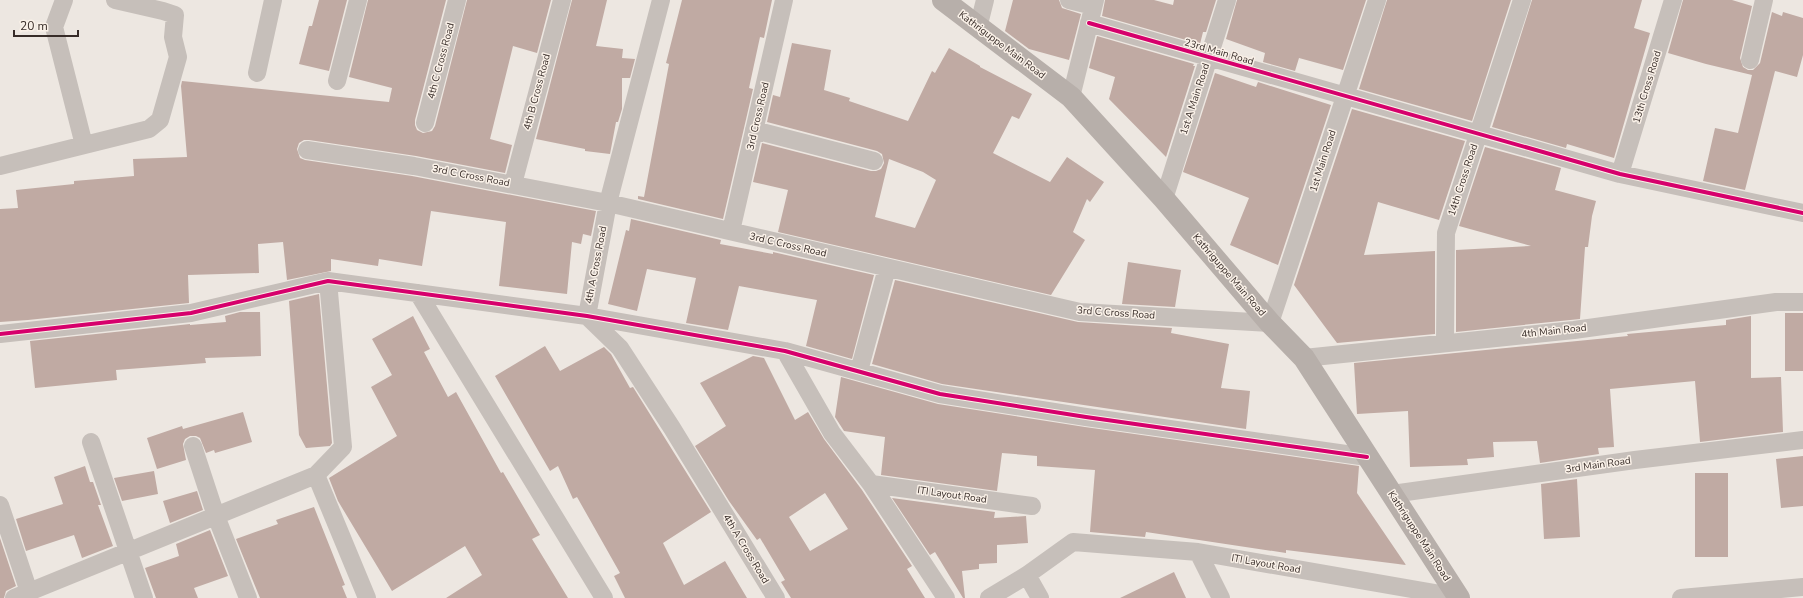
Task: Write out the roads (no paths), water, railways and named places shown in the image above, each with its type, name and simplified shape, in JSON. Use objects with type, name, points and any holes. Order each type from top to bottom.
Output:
[{"type":"main road","name":"Kathriguppe Main Road","points":[[943,0],[1071,97],[1164,199],[1270,322],[1304,358],[1459,597]]},
{"type":"street","points":[[0,166],[149,129],[160,120],[178,58],[173,37],[175,16],[163,11],[115,0]]},
{"type":"street","points":[[256,73],[273,0]]},
{"type":"street","points":[[337,81],[358,0]]},
{"type":"street","name":"4th C Cross Road","points":[[425,123],[457,0]]},
{"type":"street","name":"4th B Cross Road","points":[[513,184],[562,0]]},
{"type":"street","name":"4th A Cross Road","points":[[661,0],[608,203],[586,316],[620,348],[672,428],[776,598]]},
{"type":"street","name":"3rd Cross Road","points":[[731,231],[784,0]]},
{"type":"street","points":[[978,28],[985,0]]},
{"type":"street","points":[[1069,0],[1094,3],[1071,97]]},
{"type":"street","name":"1st A Main Road","points":[[1164,199],[1208,57],[1228,0]]},
{"type":"street","name":"1st Main Road","points":[[1270,322],[1377,0]]},
{"type":"street","name":"14th Cross Road","points":[[1445,342],[1446,233],[1522,0]]},
{"type":"street","name":"13th Cross Road","points":[[1620,174],[1673,0]]},
{"type":"street","points":[[1750,60],[1764,0]]},
{"type":"street","points":[[60,1],[54,27],[84,145]]},
{"type":"street","name":"23rd Main Road","points":[[1089,23],[1620,174],[1803,213]]},
{"type":"street","points":[[754,130],[874,161]]},
{"type":"street","name":"3rd C Cross Road","points":[[307,150],[414,166],[608,203],[1080,312],[1270,322]]},
{"type":"street","points":[[859,371],[887,268]]},
{"type":"street","points":[[0,334],[190,313],[328,281],[586,316],[784,351],[940,394],[1086,417],[1367,457]]},
{"type":"street","points":[[0,505],[25,596],[128,551],[316,475],[343,447],[328,281]]},
{"type":"street","points":[[418,292],[604,598]]},
{"type":"street","name":"4th Main Road","points":[[1304,358],[1445,342],[1574,330],[1776,302],[1803,302]]},
{"type":"street","points":[[784,351],[832,433],[871,484],[946,598]]},
{"type":"street","name":"3rd Main Road","points":[[1392,494],[1635,460],[1803,440]]},
{"type":"street","points":[[91,442],[144,598]]},
{"type":"street","points":[[193,446],[216,516],[248,598]]},
{"type":"street","points":[[316,475],[367,598]]},
{"type":"street","name":"ITI Layout Road","points":[[871,484],[1032,506]]},
{"type":"street","name":"ITI Layout Road","points":[[1027,575],[1073,542],[1198,552],[1459,597]]},
{"type":"street","points":[[1198,552],[1221,598]]},
{"type":"street","points":[[989,598],[1027,575],[1040,598]]},
{"type":"street","points":[[1681,598],[1803,587]]}]
